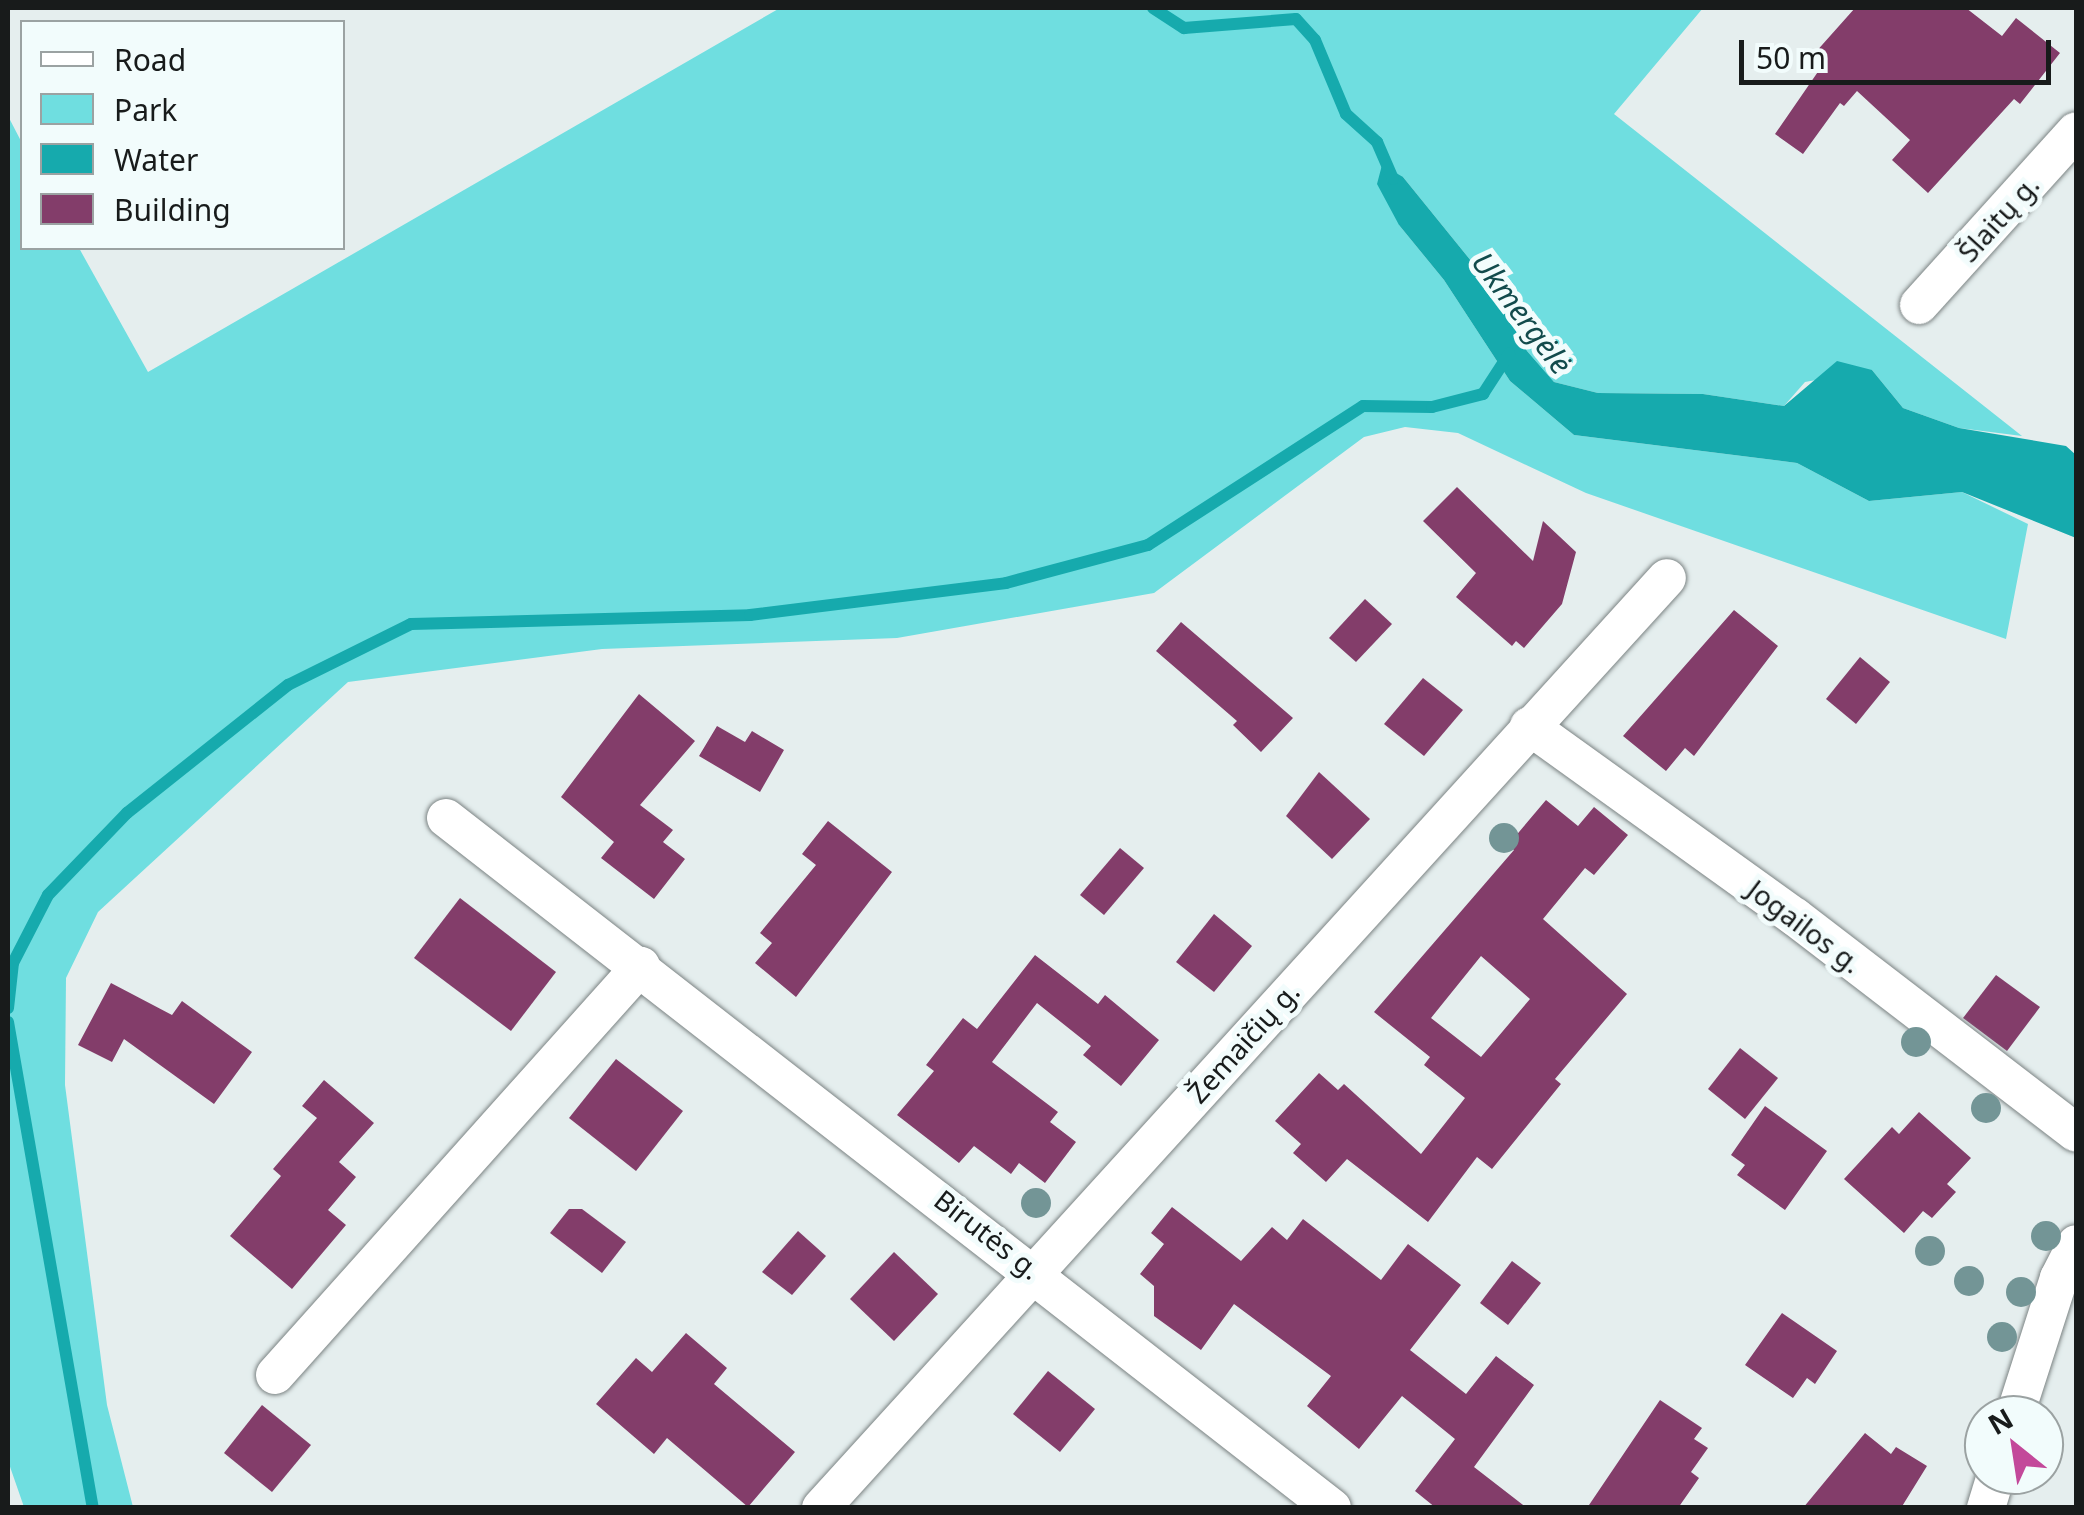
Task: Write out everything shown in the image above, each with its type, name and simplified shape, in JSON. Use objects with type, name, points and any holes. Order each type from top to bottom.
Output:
[{"type":"street","name":"Šlaitų g.","points":[[1919,305],[2076,132]]},
{"type":"street","name":"Žemaičių g.","points":[[822,1508],[1667,578]]},
{"type":"street","name":"Jogailos g.","points":[[1529,726],[1796,917],[2076,1133]]},
{"type":"street","name":"Birutės g.","points":[[446,818],[1036,1271],[1332,1508]]},
{"type":"street","points":[[275,1375],[641,966]]},
{"type":"street","points":[[2022,1395],[2076,1244]]},
{"type":"green space","points":[[780,8],[1703,8],[1614,114],[2022,436],[1959,428],[1903,408],[1872,370],[1805,382],[1784,406],[1703,394],[1598,393],[1554,382],[1527,351],[1493,288],[1403,177],[1399,225],[1444,280],[1510,381],[1574,435],[1797,463],[1869,501],[1962,492],[2028,524],[2006,639],[1586,493],[1458,433],[1405,427],[1364,437],[1154,593],[897,638],[602,649],[348,682],[98,912],[66,978],[65,1085],[107,1405],[133,1507],[24,1507],[8,1461],[8,116],[20,139],[20,250],[80,250],[148,372]]},
{"type":"water","points":[[1382,165],[1403,177],[1493,288],[1527,351],[1554,382],[1598,393],[1703,394],[1784,406],[1837,361],[1872,370],[1903,408],[1959,428],[2066,446],[2076,455],[2076,538],[1962,492],[1869,501],[1797,463],[1574,435],[1510,381],[1444,280],[1399,225],[1377,184]]},
{"type":"building","points":[[1855,8],[1966,8],[2002,36],[2016,18],[2060,53],[2020,104],[2014,99],[1928,193],[1892,160],[1910,140],[1857,91],[1844,106],[1840,103],[1803,154],[1775,134],[1824,63],[1814,54]]},
{"type":"building","points":[[1457,487],[1533,561],[1543,521],[1576,552],[1562,604],[1524,648],[1516,641],[1512,646],[1456,597],[1476,573],[1423,521]]},
{"type":"building","points":[[1365,599],[1392,624],[1356,662],[1329,638]]},
{"type":"building","points":[[1734,610],[1778,646],[1694,756],[1685,748],[1666,771],[1623,736]]},
{"type":"building","points":[[1181,622],[1293,718],[1261,752],[1233,725],[1237,721],[1156,651]]},
{"type":"building","points":[[1860,657],[1890,682],[1856,724],[1826,699]]},
{"type":"building","points":[[1423,678],[1463,710],[1424,756],[1384,724]]},
{"type":"building","points":[[639,694],[695,741],[640,805],[673,830],[663,842],[685,859],[654,899],[601,858],[614,842],[561,797]]},
{"type":"building","points":[[717,726],[745,742],[752,731],[784,750],[760,792],[699,756]]},
{"type":"building","points":[[1319,772],[1370,819],[1332,859],[1286,816]]},
{"type":"building","points":[[1546,800],[1578,826],[1594,807],[1628,835],[1594,875],[1585,868],[1543,919],[1627,994],[1555,1079],[1561,1084],[1492,1169],[1477,1157],[1428,1222],[1347,1159],[1326,1182],[1293,1153],[1301,1144],[1275,1121],[1319,1073],[1338,1090],[1344,1084],[1421,1154],[1465,1098],[1424,1065],[1430,1057],[1374,1012],[1514,850],[1508,845]],"holes":[[[1481,956],[1530,999],[1481,1057],[1431,1018]]]},
{"type":"building","points":[[828,821],[892,872],[796,997],[755,963],[772,943],[760,933],[816,865],[802,854]]},
{"type":"building","points":[[1120,848],[1144,868],[1104,915],[1080,895]]},
{"type":"building","points":[[460,898],[556,972],[511,1031],[414,958]]},
{"type":"building","points":[[1214,914],[1252,946],[1214,992],[1176,962]]},
{"type":"building","points":[[1035,955],[1098,1004],[1105,995],[1159,1040],[1121,1086],[1083,1055],[1091,1046],[1037,1003],[992,1062],[1058,1112],[1050,1122],[1076,1142],[1045,1183],[1019,1163],[1011,1174],[974,1146],[959,1163],[897,1115],[934,1071],[926,1065],[963,1018],[977,1029]]},
{"type":"building","points":[[1996,975],[2040,1007],[2007,1051],[1963,1018]]},
{"type":"building","points":[[111,983],[172,1015],[182,1001],[252,1052],[214,1104],[124,1039],[112,1062],[78,1045]]},
{"type":"building","points":[[1740,1048],[1778,1078],[1745,1119],[1708,1089]]},
{"type":"building","points":[[616,1059],[683,1111],[636,1171],[569,1118]]},
{"type":"building","points":[[324,1080],[374,1123],[339,1162],[356,1177],[328,1210],[346,1225],[292,1289],[230,1236],[281,1176],[273,1169],[317,1118],[302,1106]]},
{"type":"building","points":[[1765,1106],[1827,1151],[1785,1210],[1737,1175],[1745,1165],[1731,1155]]},
{"type":"building","points":[[1919,1112],[1971,1158],[1947,1184],[1956,1192],[1932,1218],[1923,1211],[1904,1233],[1844,1179],[1892,1127],[1899,1134]]},
{"type":"building","points":[[1172,1207],[1241,1261],[1272,1227],[1287,1240],[1303,1219],[1381,1280],[1408,1244],[1461,1285],[1410,1350],[1466,1394],[1496,1356],[1534,1385],[1474,1467],[1527,1508],[1436,1508],[1415,1491],[1455,1439],[1402,1396],[1359,1449],[1307,1406],[1331,1376],[1234,1304],[1201,1350],[1154,1316],[1154,1286],[1140,1274],[1164,1244],[1151,1233]]},
{"type":"building","points":[[569,1209],[582,1209],[626,1242],[602,1273],[550,1233]]},
{"type":"building","points":[[798,1231],[826,1256],[792,1295],[762,1272]]},
{"type":"building","points":[[894,1252],[938,1294],[894,1341],[850,1299]]},
{"type":"building","points":[[1512,1261],[1541,1283],[1508,1325],[1480,1303]]},
{"type":"building","points":[[1782,1313],[1837,1351],[1815,1384],[1807,1378],[1793,1398],[1745,1365]]},
{"type":"building","points":[[686,1333],[727,1368],[714,1384],[795,1452],[748,1507],[667,1438],[654,1454],[596,1404],[636,1358],[652,1372]]},
{"type":"building","points":[[1048,1371],[1095,1409],[1060,1452],[1013,1414]]},
{"type":"building","points":[[1660,1400],[1702,1428],[1694,1439],[1708,1448],[1691,1472],[1699,1478],[1678,1508],[1587,1508]]},
{"type":"building","points":[[262,1405],[311,1445],[272,1492],[224,1453]]},
{"type":"building","points":[[1865,1433],[1891,1454],[1896,1447],[1927,1466],[1901,1508],[1803,1508]]},
{"type":"waterway","name":"Ukmergėlė","points":[[1153,8],[1184,28],[1296,19],[1315,40],[1346,114],[1377,142],[1393,179]]},
{"type":"waterway","points":[[8,1008],[13,963],[48,895],[127,813],[288,685],[411,624],[750,615],[1006,583],[1148,545],[1363,406],[1432,407],[1483,394],[1509,354]]},
{"type":"waterway","points":[[8,1022],[93,1508]]}]
